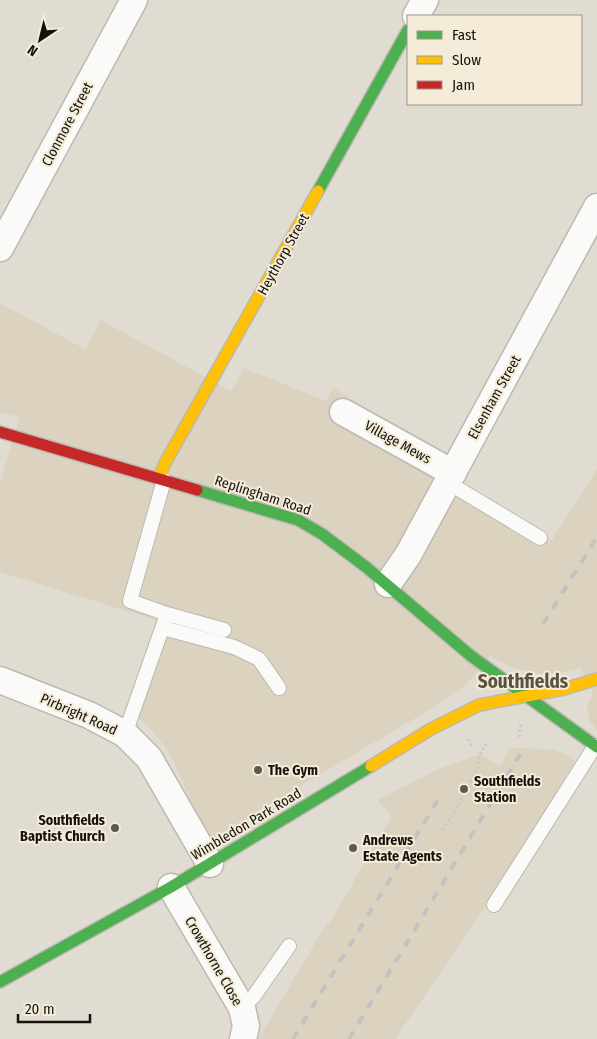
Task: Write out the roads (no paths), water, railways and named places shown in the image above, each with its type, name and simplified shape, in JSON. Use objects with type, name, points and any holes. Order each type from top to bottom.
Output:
[{"type":"street","name":"Clonmore Street","points":[[0,248],[134,0]]},
{"type":"street","points":[[417,15],[425,0]]},
{"type":"street","name":"Heythorp Street","points":[[162,479],[165,463],[407,32]]},
{"type":"street","name":"Elsenham Street","points":[[388,584],[408,555],[597,207]]},
{"type":"street","name":"Village Mews","points":[[343,412],[450,477]]},
{"type":"street","name":"Replingham Road","points":[[0,432],[298,520],[325,534],[388,584],[469,655],[579,732],[596,747]]},
{"type":"street","name":"Wimbledon Park Road","points":[[0,982],[171,887],[455,716],[480,705],[564,689],[597,679]]},
{"type":"street","name":"Pirbright Road","points":[[0,680],[89,715],[125,734],[149,758],[210,864]]},
{"type":"street","name":"Crowthorne Close","points":[[171,887],[242,1008],[246,1026],[243,1039]]},
{"type":"lane","points":[[450,477],[540,538]]},
{"type":"lane","points":[[162,479],[130,601],[165,621],[234,647],[259,659],[279,688]]},
{"type":"lane","points":[[165,621],[224,630]]},
{"type":"lane","points":[[125,734],[165,621]]},
{"type":"lane","points":[[494,905],[596,747]]},
{"type":"lane","points":[[242,1008],[254,996],[289,946]]},
{"type":"railway","points":[[543,624],[597,537]]},
{"type":"railway","points":[[349,1039],[524,748]]},
{"type":"railway","points":[[293,1039],[442,793]]},
{"type":"place","name":"The Gym","points":[[258,770]]},
{"type":"place","name":"Southfields Station","points":[[464,789]]},
{"type":"place","name":"Southfields Baptist Church","points":[[115,828]]},
{"type":"place","name":"Andrews Estate Agents","points":[[353,848]]},
{"type":"district","name":"Southfields","points":[[523,681]]}]
